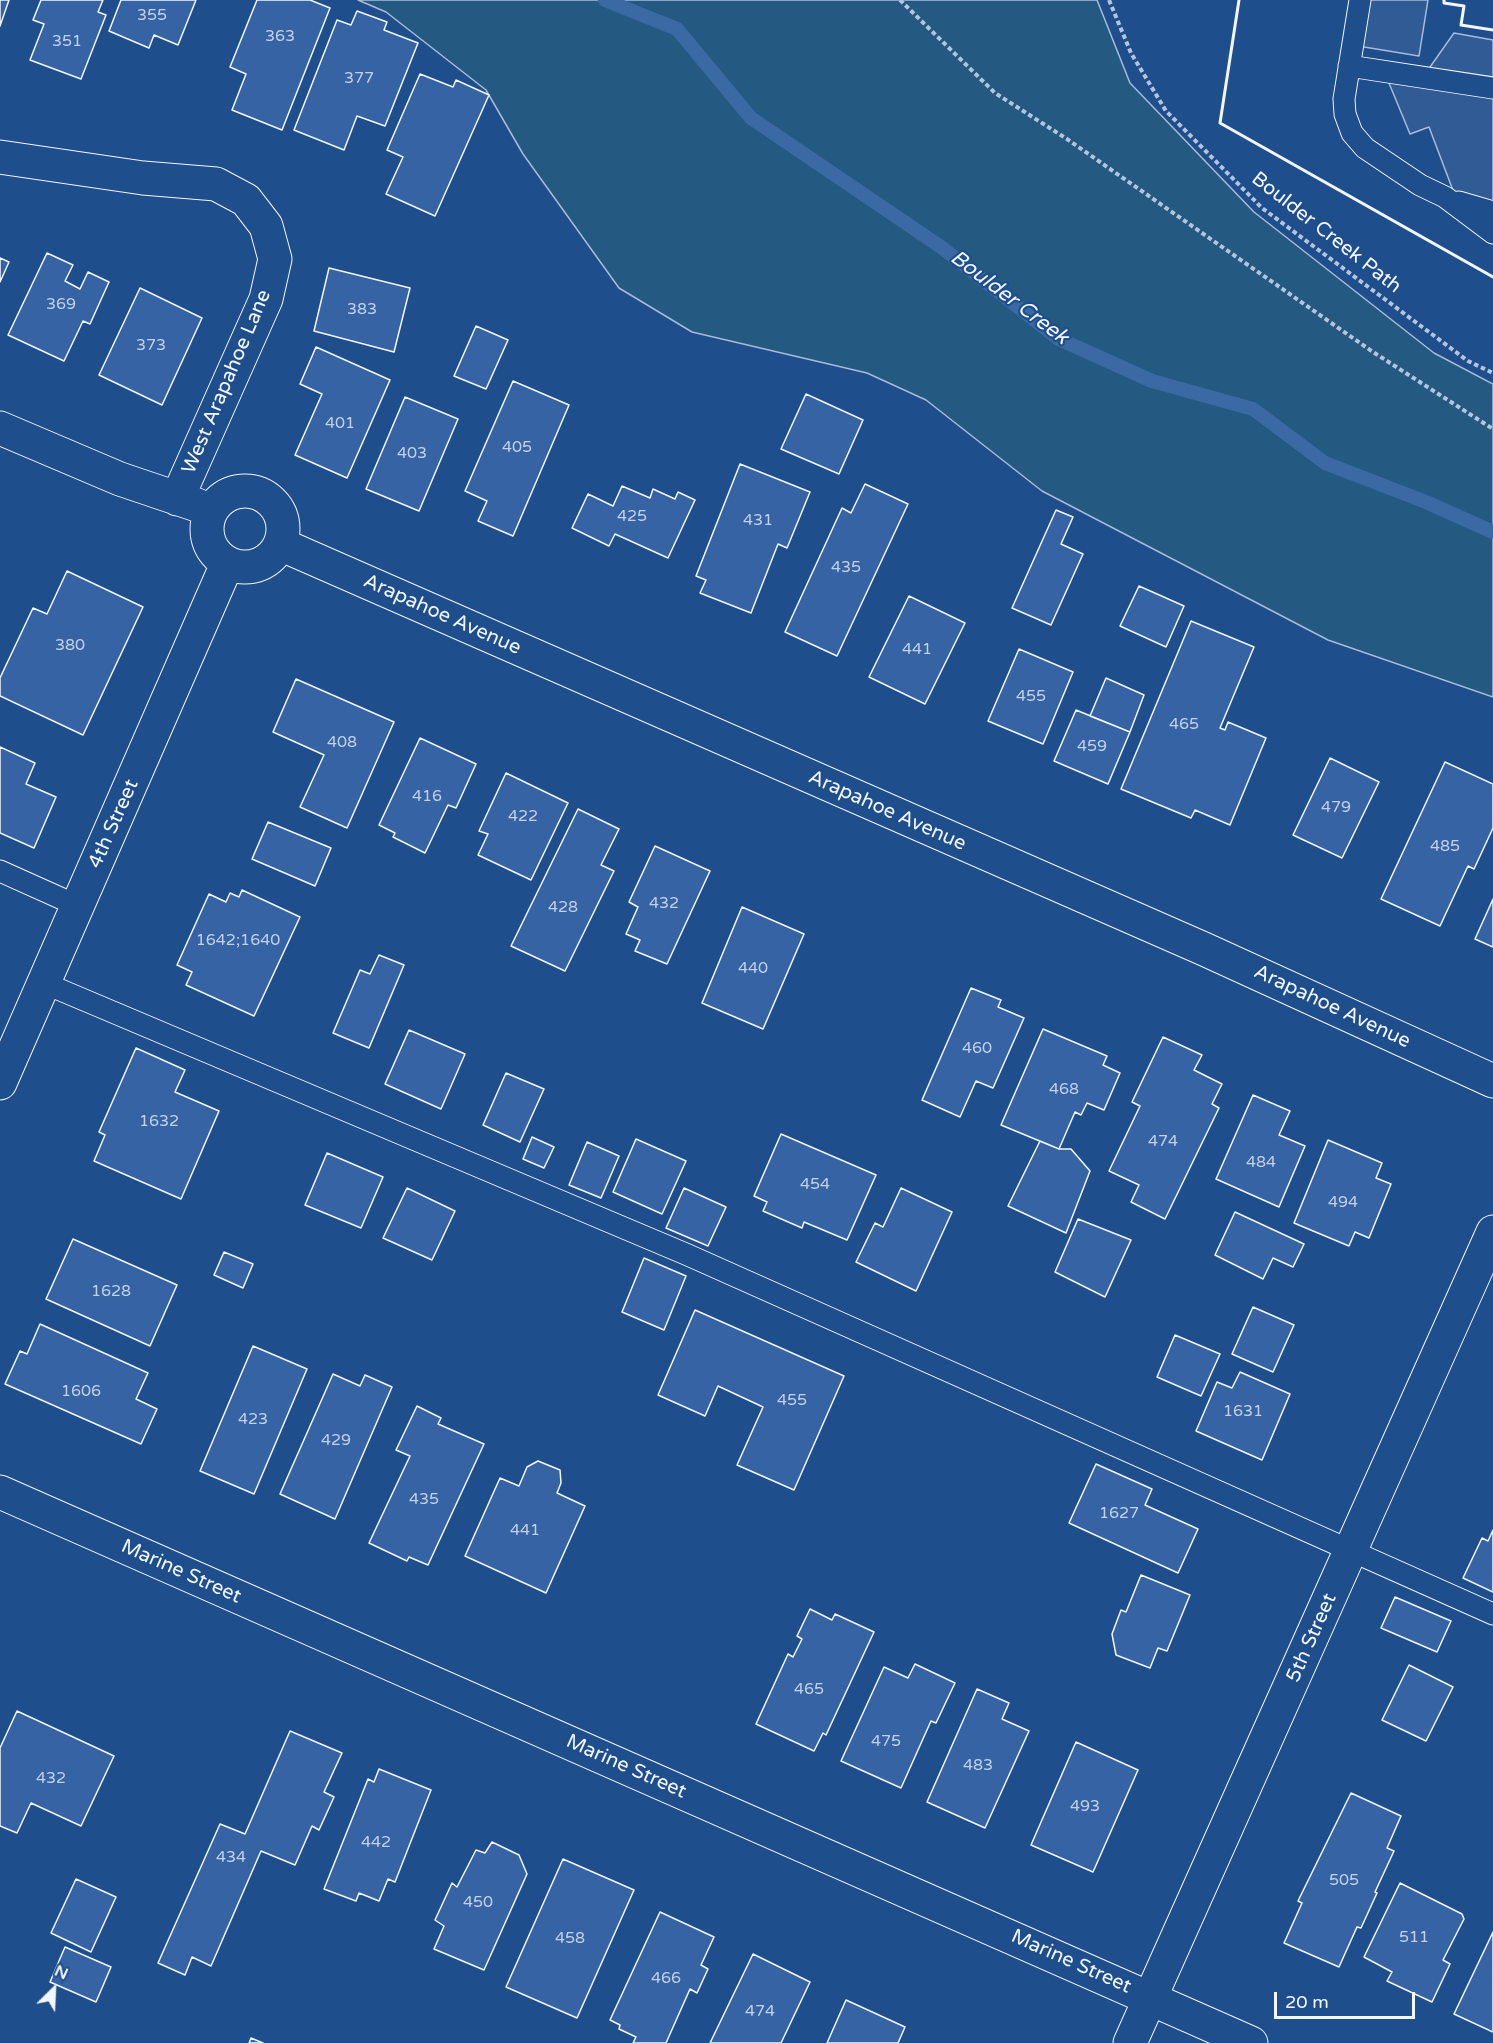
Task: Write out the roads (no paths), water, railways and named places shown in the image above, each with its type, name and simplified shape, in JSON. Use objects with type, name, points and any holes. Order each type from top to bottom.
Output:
[{"type":"street","name":"West Arapahoe Lane","points":[[0,157],[143,178],[216,184],[246,200],[266,226],[275,259],[266,299],[177,500]]},
{"type":"street","points":[[0,428],[66,458],[177,500],[211,509]]},
{"type":"street","points":[[239,490],[261,494],[271,500],[282,521],[280,544],[264,563],[239,567],[227,564],[215,554],[207,540],[206,524],[211,509],[227,494],[239,490]]},
{"type":"street","name":"Arapahoe Avenue","points":[[280,544],[1204,949],[1493,1081]]},
{"type":"street","name":"4th Street","points":[[0,1083],[227,564]]},
{"type":"street","name":"5th Street","points":[[1130,2043],[1493,1232]]},
{"type":"street","name":"Marine Street","points":[[0,1492],[1251,2043]]},
{"type":"lane","points":[[1360,0],[1344,99],[1345,114],[1352,133],[1365,148],[1444,197],[1493,233]]},
{"type":"lane","points":[[1349,66],[1493,88]]},
{"type":"lane","points":[[1444,197],[1493,212]]},
{"type":"lane","points":[[0,871],[78,906]]},
{"type":"lane","points":[[44,983],[688,1255],[1493,1614]]},
{"type":"waterway","name":"Boulder Creek","points":[[605,0],[677,29],[751,118],[941,247],[1059,339],[1152,381],[1253,409],[1325,463],[1426,502],[1493,532]]}]
